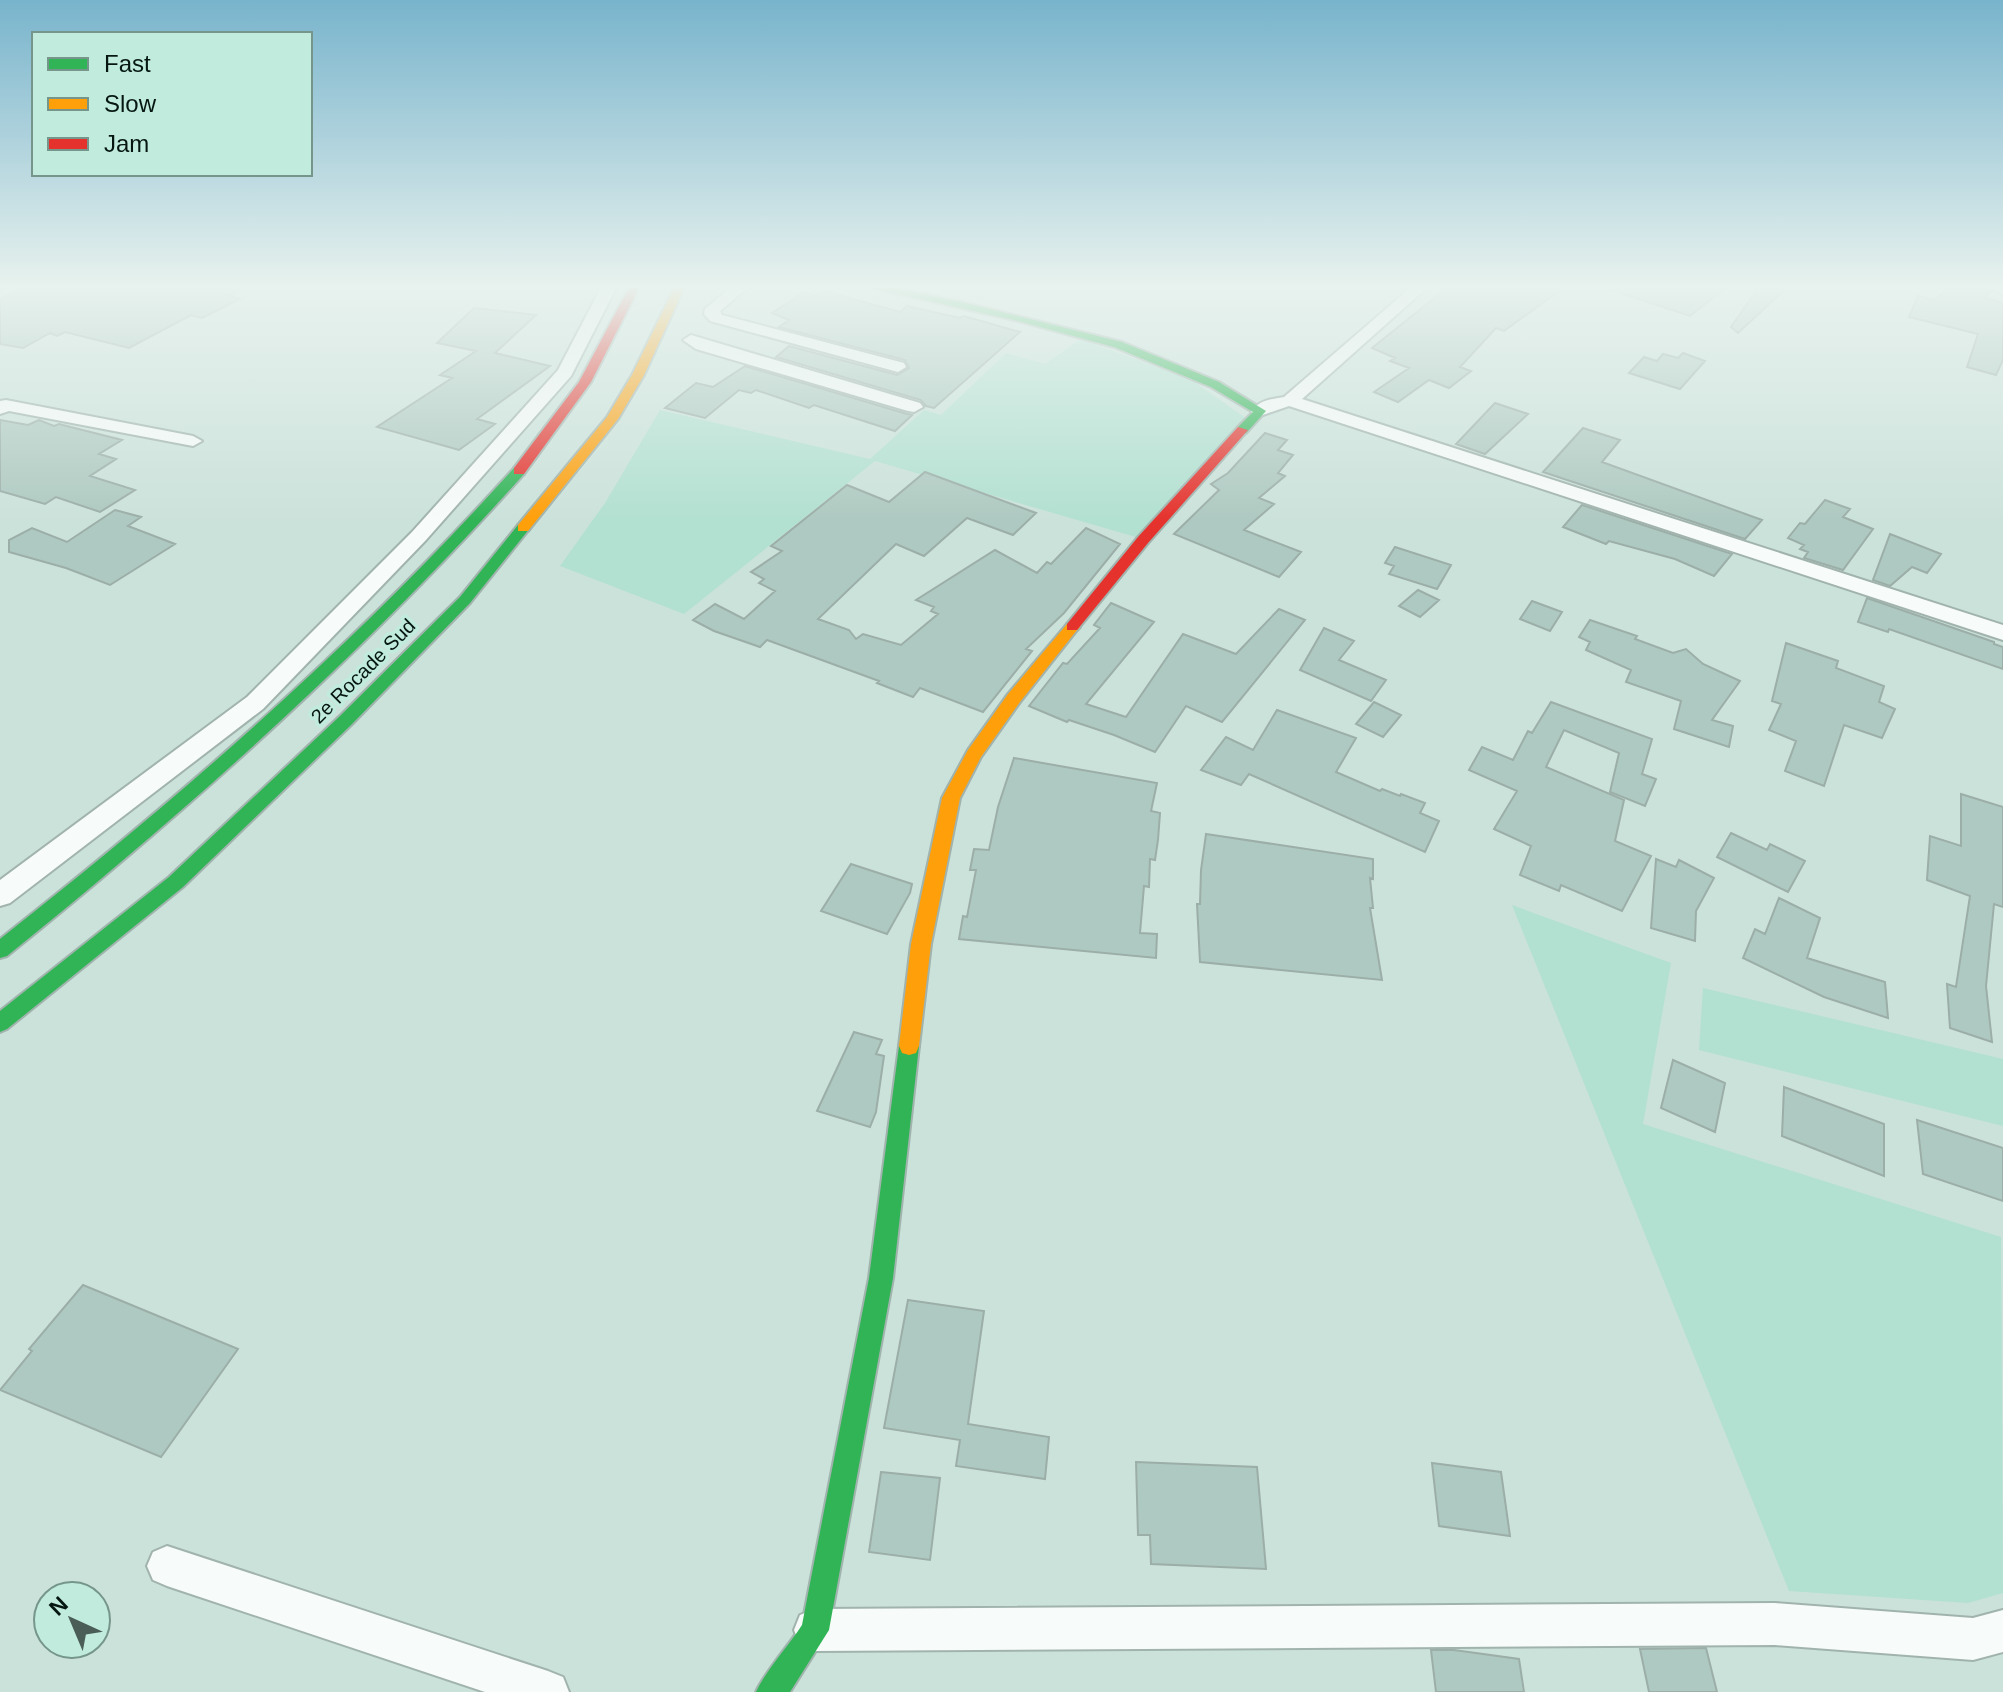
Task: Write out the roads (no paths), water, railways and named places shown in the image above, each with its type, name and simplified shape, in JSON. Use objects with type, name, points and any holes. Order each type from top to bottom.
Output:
[{"type":"main road","name":"2e Rocade Sud","points":[[0,950],[158,821],[348,649],[473,524],[517,473],[596,363]]},
{"type":"main road","name":"2e Rocade Sud","points":[[0,1023],[176,882],[346,720],[465,600],[612,419],[644,363]]},
{"type":"main road","points":[[771,1692],[791,1668],[815,1630],[881,1278],[921,944],[951,798],[967,765],[1014,698],[1143,540],[1260,411],[1189,373],[1161,363]]},
{"type":"street","points":[[0,895],[255,703],[419,536],[570,363]]},
{"type":"street","points":[[761,363],[914,407]]},
{"type":"street","points":[[883,363],[898,367]]},
{"type":"street","points":[[1290,401],[1334,363]]},
{"type":"street","points":[[1260,411],[1269,405],[1290,401],[2003,633]]},
{"type":"street","points":[[0,409],[6,405],[193,441]]},
{"type":"street","points":[[167,1566],[548,1692]]},
{"type":"street","points":[[815,1630],[1775,1624],[1973,1639],[2003,1631]]}]
